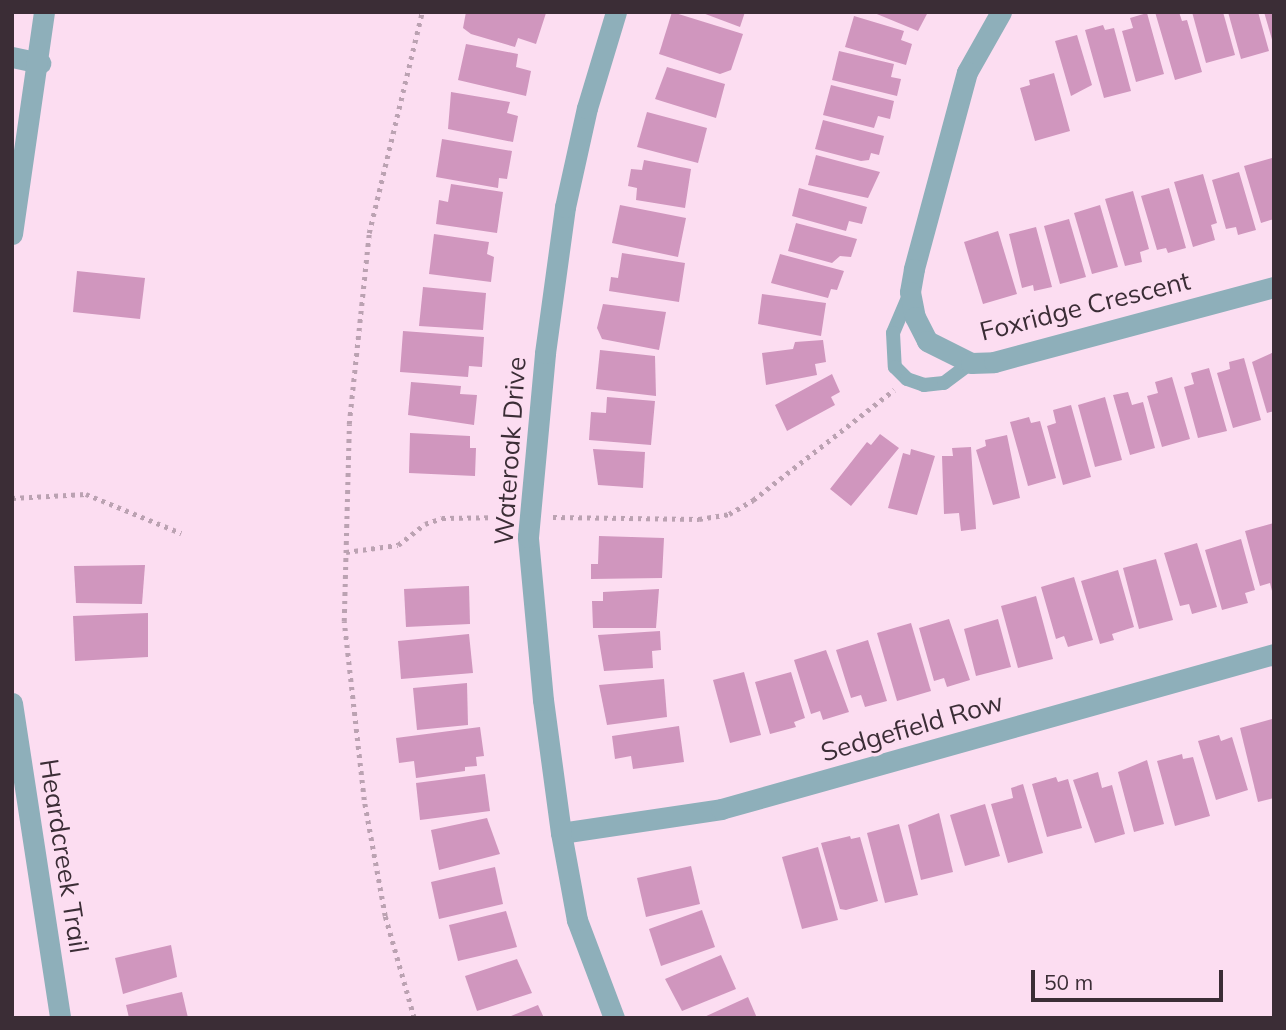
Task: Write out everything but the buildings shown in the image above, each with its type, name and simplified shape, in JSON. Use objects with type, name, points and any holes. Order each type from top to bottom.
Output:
[{"type":"street","points":[[12,234],[40,63],[44,12]]},
{"type":"street","name":"Wateroak Drive","points":[[614,1018],[577,920],[561,833],[542,700],[529,517],[545,353],[565,207],[587,108],[616,12]]},
{"type":"street","name":"Foxridge Crescent","points":[[1002,12],[967,72],[910,292],[915,317],[927,341],[971,363],[994,362],[1274,287]]},
{"type":"street","points":[[12,57],[40,63]]},
{"type":"street","name":"Sedgefield Row","points":[[561,833],[721,809],[1274,654]]},
{"type":"street","name":"Heardcreek Trail","points":[[12,704],[60,1018]]},
{"type":"lane","points":[[910,292],[893,333],[891,352],[895,368],[907,379],[924,385],[944,383],[971,363]]},
{"type":"path","points":[[414,1018],[385,916],[365,800],[344,621],[349,424],[369,233],[422,12]]},
{"type":"path","points":[[346,552],[398,545],[425,524],[442,518],[699,519],[729,513],[865,417],[907,379]]},
{"type":"path","points":[[12,498],[86,494],[181,533]]}]
